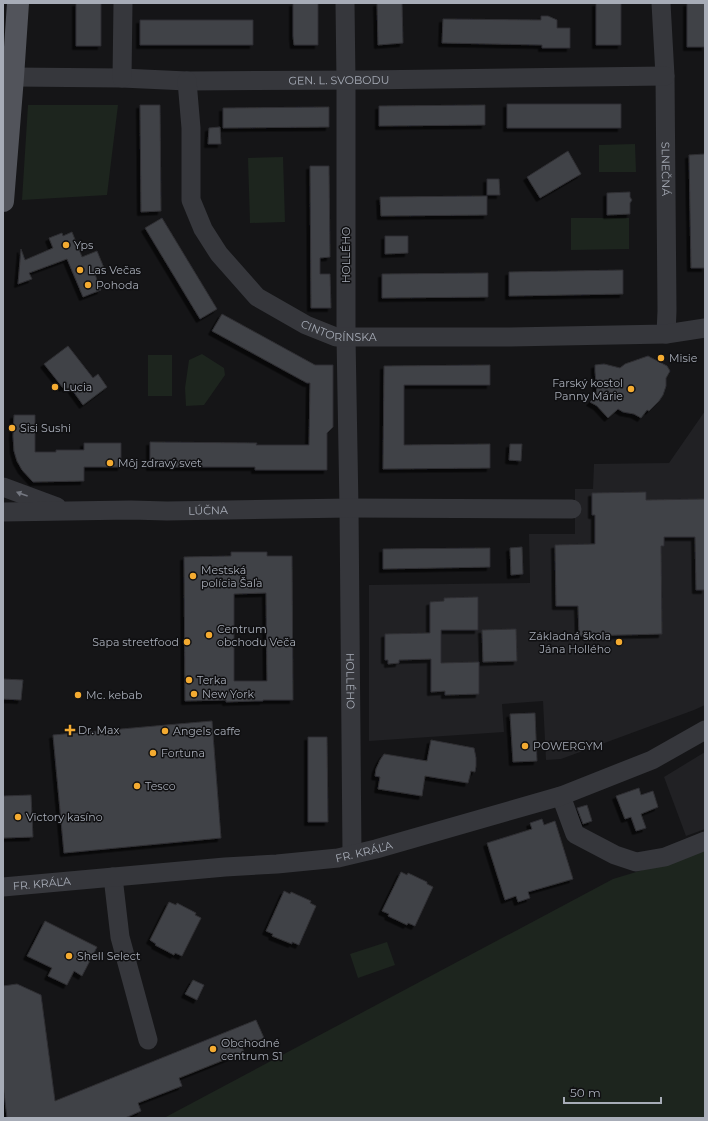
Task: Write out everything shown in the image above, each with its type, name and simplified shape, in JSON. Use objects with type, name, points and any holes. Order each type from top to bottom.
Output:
[{"type":"main road","points":[[3,200],[18,3]]},
{"type":"street","points":[[122,78],[123,3]]},
{"type":"street","name":"HOLLÉHO","points":[[345,3],[346,336],[352,854]]},
{"type":"street","name":"SLNEČNÁ","points":[[661,3],[665,76],[666,334]]},
{"type":"street","name":"GEN. L. SVOBODU","points":[[13,77],[122,78],[187,81],[665,76]]},
{"type":"street","name":"CINTORÍNSKA","points":[[187,81],[191,128],[191,200],[203,229],[220,254],[258,297],[306,325],[336,337],[510,337],[666,334],[705,328]]},
{"type":"street","name":"LÚČNA","points":[[3,487],[68,511]]},
{"type":"street","points":[[349,508],[572,509]]},
{"type":"street","name":"LÚČNA","points":[[3,512],[349,508]]},
{"type":"street","name":"FR. KRÁĽA","points":[[3,887],[338,858],[376,849],[561,796],[652,760],[705,730]]},
{"type":"street","points":[[561,796],[575,834],[615,855],[636,862],[665,857],[705,841]]},
{"type":"street","points":[[113,877],[120,937],[148,1040]]},
{"type":"shaded area","points":[[28,105],[118,105],[107,195],[22,200]]},
{"type":"shaded area","points":[[635,144],[636,172],[599,172],[599,145]]},
{"type":"shaded area","points":[[283,157],[285,222],[250,223],[248,158]]},
{"type":"shaded area","points":[[571,218],[629,218],[629,249],[571,250]]},
{"type":"shaded area","points":[[202,354],[224,368],[225,375],[204,405],[186,406],[185,388],[189,360]]},
{"type":"shaded area","points":[[148,355],[172,355],[172,396],[148,396]]},
{"type":"shaded area","name":"Základná škola Jána Hollého","points":[[705,411],[705,705],[561,759],[546,760],[543,701],[502,704],[504,732],[369,741],[369,585],[530,583],[529,534],[575,534],[575,489],[593,489],[594,464],[669,463]]},
{"type":"shaded area","points":[[705,752],[705,829],[686,836],[664,777]]},
{"type":"shaded area","points":[[705,846],[705,1118],[164,1118],[613,879],[656,866]]},
{"type":"shaded area","points":[[387,942],[395,965],[358,978],[350,954]]},
{"type":"building","points":[[76,3],[101,3],[101,46],[76,46]]},
{"type":"building","points":[[293,3],[318,3],[318,45],[294,45]]},
{"type":"building","points":[[377,3],[402,3],[403,43],[378,45]]},
{"type":"building","points":[[596,3],[621,3],[621,45],[596,45]]},
{"type":"building","points":[[687,3],[705,3],[705,47],[687,47]]},
{"type":"building","points":[[541,16],[548,16],[557,20],[557,28],[570,28],[570,48],[542,48],[542,45],[442,43],[443,19],[541,20]]},
{"type":"building","points":[[140,20],[253,20],[253,45],[140,45]]},
{"type":"building","points":[[507,104],[621,104],[621,128],[507,128]]},
{"type":"building","points":[[140,105],[160,105],[161,211],[141,212]]},
{"type":"building","points":[[485,105],[485,125],[379,126],[379,106]]},
{"type":"building","points":[[329,107],[329,127],[223,128],[223,108]]},
{"type":"building","points":[[220,127],[221,144],[208,144],[209,128]]},
{"type":"building","points":[[568,151],[581,174],[540,198],[527,177]]},
{"type":"building","points":[[705,154],[705,268],[691,268],[689,155]]},
{"type":"building","points":[[310,166],[329,166],[330,257],[320,258],[320,274],[330,274],[331,308],[311,308]]},
{"type":"building","points":[[487,179],[499,179],[500,195],[487,195]]},
{"type":"building","points":[[630,192],[630,197],[632,200],[630,203],[630,214],[607,215],[607,193]]},
{"type":"building","points":[[487,196],[487,215],[381,216],[380,197]]},
{"type":"building","points":[[162,218],[217,309],[200,319],[145,228]]},
{"type":"building","points":[[72,232],[82,257],[97,251],[104,268],[94,272],[101,290],[83,297],[67,259],[29,273],[32,279],[18,284],[21,249],[25,260],[53,248],[49,238],[62,233],[63,236]]},
{"type":"building","points":[[385,236],[408,236],[408,253],[385,254]]},
{"type":"building","points":[[623,270],[623,294],[509,296],[509,272]]},
{"type":"building","points":[[488,273],[488,297],[382,298],[382,274]]},
{"type":"building","points":[[222,314],[315,365],[333,365],[333,427],[327,433],[327,470],[255,470],[255,467],[150,467],[150,442],[309,445],[310,383],[307,383],[212,331]]},
{"type":"building","points":[[68,346],[93,378],[98,374],[107,387],[83,405],[70,387],[67,389],[65,386],[63,388],[44,364]]},
{"type":"building","name":"Farský kostol Panny Márie","points":[[648,356],[667,366],[670,371],[666,378],[666,386],[663,395],[659,401],[649,411],[647,410],[641,418],[618,409],[608,418],[597,406],[590,402],[597,395],[595,365],[604,364],[620,368],[625,364]]},
{"type":"building","points":[[490,365],[490,385],[404,385],[404,445],[490,444],[490,468],[383,469],[384,366]]},
{"type":"building","points":[[14,415],[35,415],[35,452],[84,450],[84,443],[121,443],[121,467],[84,467],[84,481],[33,482],[22,470],[14,451]]},
{"type":"building","points":[[510,444],[522,444],[521,461],[509,460]]},
{"type":"building","points":[[646,492],[646,500],[705,499],[705,590],[696,590],[695,537],[664,537],[664,546],[661,546],[662,634],[579,636],[578,606],[556,606],[555,545],[595,544],[595,515],[592,515],[592,493]]},
{"type":"building","points":[[522,547],[523,574],[511,575],[510,548]]},
{"type":"building","points":[[490,548],[490,567],[383,569],[383,549]]},
{"type":"building","name":"Centrum obchodu Veča","points":[[231,552],[267,552],[267,556],[292,556],[293,700],[226,702],[226,700],[185,701],[184,557],[231,556]],"holes":[[[266,593],[267,681],[234,681],[234,594]]]},
{"type":"building","points":[[478,597],[478,630],[441,630],[441,663],[479,662],[479,694],[445,695],[445,691],[431,692],[431,659],[399,660],[399,663],[388,664],[388,660],[385,660],[385,634],[430,633],[430,602],[444,601],[444,598]]},
{"type":"building","points":[[516,629],[517,661],[483,662],[482,630]]},
{"type":"building","points":[[3,679],[23,680],[21,700],[3,699]]},
{"type":"building","points":[[535,713],[537,761],[513,762],[510,714]]},
{"type":"building","name":"Tesco","points":[[212,721],[221,838],[64,853],[53,735]]},
{"type":"building","points":[[308,737],[327,737],[328,822],[308,822]]},
{"type":"building","points":[[431,740],[474,748],[476,758],[475,772],[471,771],[468,783],[425,776],[422,796],[378,789],[380,777],[375,776],[376,769],[384,754],[427,761]]},
{"type":"building","points":[[639,788],[641,795],[653,791],[658,807],[641,814],[646,828],[636,831],[631,817],[625,819],[616,796]]},
{"type":"building","name":"Victory kasíno","points":[[31,795],[33,837],[3,838],[3,796]]},
{"type":"building","points":[[587,805],[592,821],[583,824],[577,808]]},
{"type":"building","points":[[542,819],[544,825],[555,821],[573,879],[528,892],[530,898],[518,902],[516,896],[505,900],[487,843],[532,829],[530,823]]},
{"type":"building","points":[[401,872],[407,875],[408,873],[427,882],[427,884],[433,887],[415,926],[408,923],[407,925],[388,916],[389,914],[382,911]]},
{"type":"building","points":[[284,891],[290,894],[291,892],[311,901],[310,903],[316,906],[299,945],[292,942],[292,944],[272,936],[273,934],[266,931]]},
{"type":"building","points":[[169,902],[176,905],[177,903],[196,913],[195,915],[201,918],[182,956],[175,953],[174,955],[155,945],[156,944],[150,940]]},
{"type":"building","points":[[45,921],[97,947],[82,976],[74,971],[67,985],[48,976],[52,968],[27,956]]},
{"type":"building","points":[[193,980],[204,985],[197,1000],[185,994]]},
{"type":"building","name":"Obchodné centrum S1","points":[[17,984],[41,995],[55,1101],[256,1020],[264,1038],[242,1047],[244,1052],[179,1078],[182,1086],[138,1103],[141,1111],[125,1118],[7,1118],[3,1084],[3,986]]},
{"type":"place","name":"Yps","points":[[66,245]]},
{"type":"place","name":"Las Večas","points":[[80,270]]},
{"type":"place","name":"Pohoda","points":[[88,285]]},
{"type":"place","name":"Misie","points":[[661,358]]},
{"type":"place","name":"Lucia","points":[[55,387]]},
{"type":"place","name":"Farský kostol Panny Márie","points":[[631,389]]},
{"type":"place","name":"Sisi Sushi","points":[[12,428]]},
{"type":"place","name":"Môj zdravý svet","points":[[110,463]]},
{"type":"place","name":"Mestská polícia Šaľa","points":[[193,576]]},
{"type":"place","name":"Centrum obchodu Veča","points":[[209,635]]},
{"type":"place","name":"Sapa streetfood","points":[[187,642]]},
{"type":"place","name":"Základná škola Jána Hollého","points":[[619,642]]},
{"type":"place","name":"Terka","points":[[189,680]]},
{"type":"place","name":"New York","points":[[194,694]]},
{"type":"place","name":"Mc. kebab","points":[[78,695]]},
{"type":"place","name":"Dr. Max","points":[[70,730]]},
{"type":"place","name":"Angels caffe","points":[[165,731]]},
{"type":"place","name":"POWERGYM","points":[[525,746]]},
{"type":"place","name":"Fortuna","points":[[153,753]]},
{"type":"place","name":"Tesco","points":[[137,786]]},
{"type":"place","name":"Victory kasíno","points":[[18,817]]},
{"type":"place","name":"Shell Select","points":[[69,956]]},
{"type":"place","name":"Obchodné centrum S1","points":[[213,1049]]}]
